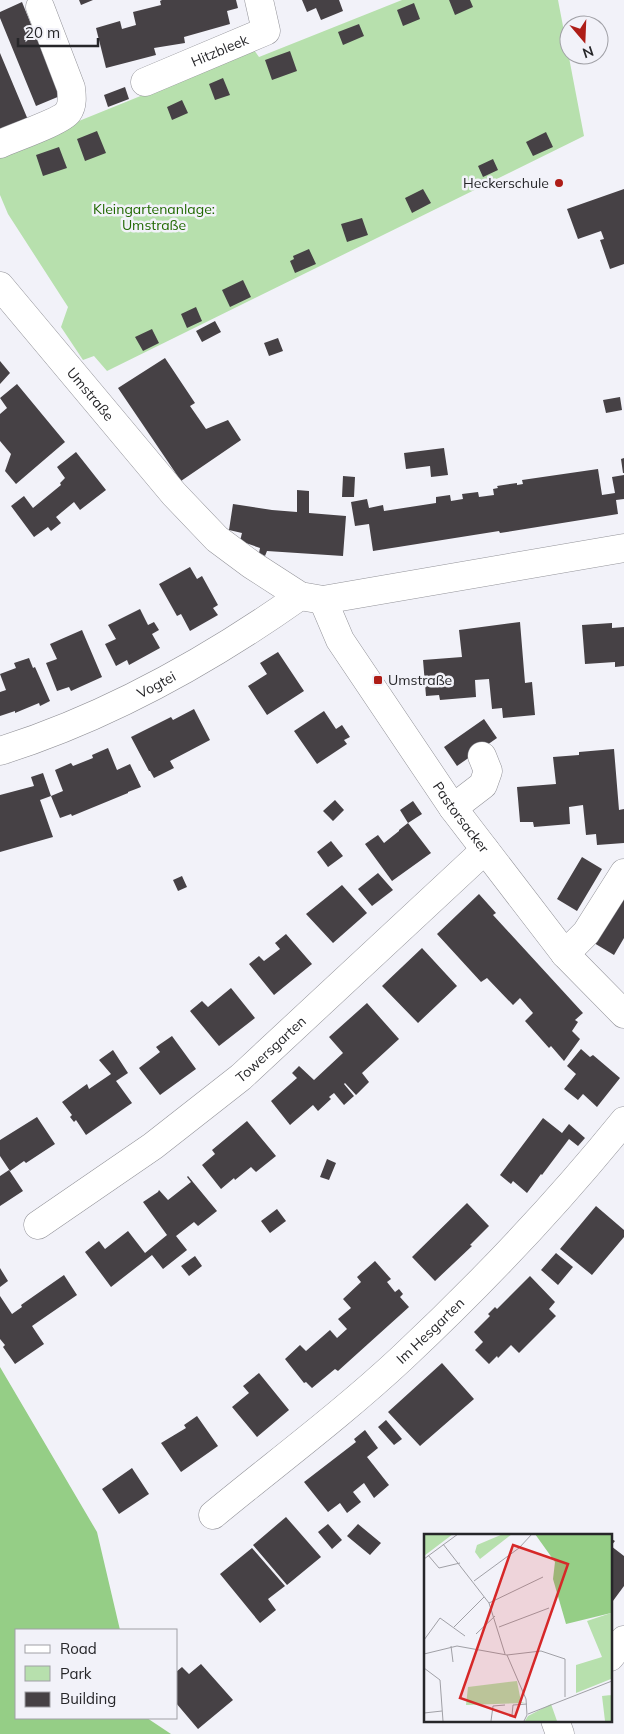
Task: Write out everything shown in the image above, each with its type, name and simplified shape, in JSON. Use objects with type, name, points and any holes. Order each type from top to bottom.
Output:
[{"type":"street","name":"Hitzbleek","points":[[145,82],[266,31],[259,0]]},
{"type":"street","points":[[0,144],[56,120],[68,113],[72,102],[71,88],[40,7]]},
{"type":"street","name":"Umstraße","points":[[0,286],[174,494],[217,539],[252,565],[311,598]]},
{"type":"street","points":[[311,598],[624,548]]},
{"type":"street","name":"Vogtei","points":[[0,750],[40,738],[113,707],[184,671],[264,621],[311,598]]},
{"type":"street","name":"Pastorsacker","points":[[311,598],[453,808],[484,850],[565,954],[624,1014]]},
{"type":"street","points":[[453,808],[483,785],[488,771],[482,756]]},
{"type":"street","name":"Towersgarten","points":[[38,1225],[153,1146],[241,1078],[484,850]]},
{"type":"street","points":[[565,954],[586,933],[624,873]]},
{"type":"street","name":"Im Hesgarten","points":[[213,1514],[402,1359],[556,1203],[624,1121]]},
{"type":"street","points":[[612,1655],[624,1640]]},
{"type":"green space","name":"Kleingartenanlage: Umstraße","points":[[402,0],[558,0],[561,15],[559,15],[559,65],[570,65],[584,136],[107,371],[94,356],[83,360],[61,327],[68,307],[8,214],[0,195],[0,153],[254,50],[259,57]]},
{"type":"green space","points":[[0,1367],[97,1532],[120,1629],[15,1629],[15,1719],[148,1719],[171,1734],[0,1734]]},
{"type":"building","points":[[79,0],[93,0],[81,5]]},
{"type":"building","points":[[236,0],[238,8],[227,11],[230,24],[184,37],[185,43],[154,48],[156,55],[106,68],[96,28],[120,21],[122,29],[136,25],[133,12],[161,5],[160,1]]},
{"type":"building","points":[[302,0],[339,0],[343,11],[321,20],[316,8],[307,12]]},
{"type":"building","points":[[449,0],[470,0],[473,7],[455,15]]},
{"type":"building","points":[[22,2],[60,96],[36,106],[0,18],[0,12]]},
{"type":"building","points":[[414,3],[420,19],[403,26],[397,10]]},
{"type":"building","points":[[359,24],[364,36],[343,45],[338,32]]},
{"type":"building","points":[[290,51],[297,71],[272,80],[265,60]]},
{"type":"building","points":[[0,53],[31,127],[0,139]]},
{"type":"building","points":[[223,78],[230,95],[215,100],[209,84]]},
{"type":"building","points":[[125,87],[129,99],[108,107],[104,95]]},
{"type":"building","points":[[182,100],[188,113],[172,120],[167,107]]},
{"type":"building","points":[[97,131],[106,153],[85,161],[77,139]]},
{"type":"building","points":[[546,132],[553,147],[533,156],[526,142]]},
{"type":"building","points":[[59,147],[67,168],[43,176],[36,155]]},
{"type":"building","points":[[493,159],[498,170],[483,177],[478,166]]},
{"type":"building","points":[[423,189],[431,203],[412,213],[405,198]]},
{"type":"building","points":[[624,189],[624,264],[610,269],[600,240],[604,239],[601,231],[578,239],[567,209]]},
{"type":"building","points":[[362,218],[368,235],[347,242],[341,224]]},
{"type":"building","points":[[309,249],[316,264],[295,273],[290,261],[294,259],[293,256]]},
{"type":"building","points":[[243,280],[251,297],[230,307],[222,290]]},
{"type":"building","points":[[196,307],[202,321],[187,328],[181,314]]},
{"type":"building","points":[[215,321],[221,332],[202,342],[196,331]]},
{"type":"building","points":[[152,329],[159,343],[143,351],[135,337]]},
{"type":"building","points":[[278,338],[283,351],[269,356],[264,343]]},
{"type":"building","points":[[165,358],[195,403],[190,406],[206,429],[228,420],[241,440],[181,481],[118,388]]},
{"type":"building","points":[[0,361],[10,373],[0,384]]},
{"type":"building","points":[[17,384],[65,442],[16,484],[5,471],[11,454],[0,441],[0,414],[7,408],[0,398]]},
{"type":"building","points":[[620,397],[622,410],[606,413],[603,400]]},
{"type":"building","points":[[444,448],[448,475],[431,477],[430,466],[406,469],[404,453]]},
{"type":"building","points":[[76,452],[106,490],[80,510],[74,502],[56,517],[61,523],[51,531],[48,527],[34,537],[11,506],[24,496],[33,508],[61,485],[60,483],[65,478],[57,467]]},
{"type":"building","points":[[624,458],[624,473],[623,473],[621,459]]},
{"type":"building","points":[[598,469],[602,495],[615,493],[612,477],[624,475],[624,499],[616,500],[618,514],[373,551],[369,524],[355,526],[351,502],[367,499],[369,508],[383,505],[384,511],[436,503],[436,497],[450,495],[451,501],[463,499],[462,494],[478,492],[479,497],[494,495],[493,489],[498,488],[497,486],[523,484],[522,480]]},
{"type":"building","points":[[343,476],[355,477],[354,497],[342,497]]},
{"type":"building","points":[[297,490],[309,491],[309,513],[346,516],[343,556],[267,551],[265,556],[259,553],[260,548],[240,541],[242,533],[229,530],[233,504],[297,512]]},
{"type":"building","points":[[190,567],[197,579],[202,576],[218,605],[213,608],[218,615],[190,631],[181,614],[177,616],[159,584]]},
{"type":"building","points":[[140,609],[148,625],[154,622],[159,630],[152,634],[160,648],[129,665],[127,660],[116,666],[105,644],[116,639],[108,625]]},
{"type":"building","points":[[520,622],[525,683],[532,682],[535,715],[503,718],[502,708],[492,709],[489,679],[475,680],[476,697],[440,700],[439,695],[426,696],[423,660],[462,657],[459,630]]},
{"type":"building","points":[[612,623],[612,628],[624,627],[624,666],[615,667],[615,662],[585,664],[582,625]]},
{"type":"building","points":[[82,630],[102,677],[71,691],[69,687],[57,691],[46,663],[57,659],[50,644]]},
{"type":"building","points":[[278,652],[304,691],[267,715],[248,686],[267,674],[260,663]]},
{"type":"building","points":[[29,658],[50,701],[40,706],[39,703],[15,713],[15,711],[0,716],[0,692],[6,690],[0,674],[16,668],[14,663]]},
{"type":"building","points":[[194,709],[210,740],[170,761],[174,768],[154,778],[131,737],[171,717],[173,720]]},
{"type":"building","points":[[324,711],[336,729],[342,725],[350,737],[344,740],[347,744],[317,764],[294,731]]},
{"type":"building","points":[[484,719],[497,738],[457,766],[444,747]]},
{"type":"building","points":[[108,748],[117,770],[130,764],[141,787],[72,816],[71,814],[60,818],[51,796],[63,791],[55,770],[71,763],[73,766],[93,758],[92,755]]},
{"type":"building","points":[[614,749],[619,810],[624,809],[624,843],[597,845],[596,834],[586,835],[583,805],[569,807],[570,824],[534,827],[533,822],[520,822],[517,787],[556,784],[553,757],[579,755],[579,752]]},
{"type":"building","points":[[43,773],[51,796],[40,800],[53,837],[0,852],[0,795],[34,786],[31,777]]},
{"type":"building","points":[[335,800],[344,810],[333,821],[323,811]]},
{"type":"building","points":[[413,801],[422,814],[408,823],[400,810]]},
{"type":"building","points":[[408,823],[431,853],[392,881],[365,844],[378,835],[384,843]]},
{"type":"building","points":[[331,841],[343,856],[328,867],[317,852]]},
{"type":"building","points":[[582,857],[602,869],[577,911],[557,899]]},
{"type":"building","points":[[378,873],[393,890],[372,906],[358,889]]},
{"type":"building","points":[[182,876],[187,887],[178,891],[173,880]]},
{"type":"building","points":[[342,885],[367,913],[333,943],[306,914]]},
{"type":"building","points":[[479,894],[496,913],[493,915],[583,1013],[575,1020],[578,1022],[572,1031],[580,1039],[564,1061],[551,1046],[549,1048],[525,1021],[533,1013],[520,998],[513,1005],[487,978],[481,982],[437,934]]},
{"type":"building","points":[[624,894],[624,938],[614,955],[594,943]]},
{"type":"building","points":[[286,934],[312,964],[274,995],[249,964],[259,956],[264,961],[280,949],[275,943]]},
{"type":"building","points":[[422,948],[457,986],[418,1023],[382,986]]},
{"type":"building","points":[[231,988],[255,1018],[219,1046],[190,1011],[202,1001],[208,1007]]},
{"type":"building","points":[[367,1003],[399,1039],[362,1073],[369,1082],[356,1095],[344,1084],[354,1096],[344,1105],[334,1093],[329,1097],[331,1099],[318,1111],[313,1105],[290,1125],[271,1101],[297,1078],[292,1073],[299,1066],[314,1080],[343,1053],[329,1037]]},
{"type":"building","points":[[172,1036],[196,1069],[160,1095],[139,1068],[160,1052],[156,1047]]},
{"type":"building","points":[[581,1049],[590,1057],[593,1055],[620,1078],[597,1107],[583,1094],[578,1100],[564,1089],[576,1074],[567,1066]]},
{"type":"building","points":[[113,1050],[128,1073],[116,1081],[132,1103],[86,1135],[76,1120],[74,1122],[70,1117],[72,1115],[62,1102],[87,1084],[89,1089],[111,1074],[99,1060]]},
{"type":"building","points":[[37,1117],[55,1144],[10,1171],[0,1156],[0,1140]]},
{"type":"building","points":[[543,1118],[562,1133],[569,1124],[585,1138],[578,1146],[569,1139],[527,1193],[513,1181],[511,1184],[500,1175]]},
{"type":"building","points":[[247,1121],[276,1156],[256,1172],[251,1167],[221,1189],[202,1165],[215,1154],[212,1150]]},
{"type":"building","points":[[327,1159],[336,1163],[329,1180],[320,1177]]},
{"type":"building","points":[[9,1170],[23,1191],[0,1206],[0,1176]]},
{"type":"building","points":[[188,1176],[217,1211],[198,1226],[194,1222],[176,1236],[187,1250],[163,1269],[152,1255],[111,1287],[85,1252],[99,1241],[105,1249],[128,1231],[145,1253],[167,1235],[143,1202],[159,1190],[168,1200],[191,1182]]},
{"type":"building","points":[[467,1203],[489,1226],[470,1245],[472,1246],[435,1281],[412,1257]]},
{"type":"building","points":[[596,1206],[624,1230],[624,1237],[592,1275],[560,1249]]},
{"type":"building","points":[[277,1209],[286,1221],[270,1233],[261,1221]]},
{"type":"building","points":[[556,1253],[573,1267],[558,1285],[541,1270]]},
{"type":"building","points":[[195,1256],[202,1266],[189,1276],[181,1266]]},
{"type":"building","points":[[375,1261],[391,1279],[387,1282],[395,1292],[399,1289],[403,1294],[400,1297],[409,1307],[338,1371],[335,1369],[312,1388],[306,1382],[304,1383],[285,1359],[300,1345],[306,1351],[330,1330],[337,1338],[347,1329],[338,1319],[351,1308],[343,1299],[361,1282],[357,1277]]},
{"type":"building","points":[[0,1268],[8,1281],[0,1287]]},
{"type":"building","points":[[64,1275],[77,1295],[32,1326],[44,1344],[15,1364],[3,1347],[5,1345],[0,1339],[0,1296],[12,1314],[22,1307],[21,1305]]},
{"type":"building","points":[[530,1276],[555,1302],[549,1309],[556,1316],[519,1353],[511,1345],[489,1364],[475,1350],[483,1342],[474,1332],[490,1316],[488,1314],[495,1307],[497,1309]]},
{"type":"building","points":[[442,1363],[474,1399],[420,1446],[388,1412]]},
{"type":"building","points":[[259,1373],[289,1410],[257,1437],[232,1407],[249,1393],[243,1386]]},
{"type":"building","points":[[197,1416],[218,1446],[181,1472],[161,1443],[186,1428],[184,1425]]},
{"type":"building","points":[[386,1420],[402,1439],[394,1445],[378,1427]]},
{"type":"building","points":[[365,1430],[378,1448],[367,1457],[389,1485],[374,1498],[364,1483],[353,1492],[361,1502],[347,1513],[340,1503],[328,1512],[304,1482],[356,1442],[354,1439]]},
{"type":"building","points":[[132,1468],[149,1494],[119,1514],[102,1489]]},
{"type":"building","points":[[286,1517],[321,1557],[287,1585],[253,1545]]},
{"type":"building","points":[[328,1524],[342,1540],[332,1549],[318,1532]]},
{"type":"building","points":[[358,1524],[381,1543],[370,1555],[347,1536]]},
{"type":"building","points":[[612,1547],[624,1556],[624,1586],[612,1602]]},
{"type":"building","points":[[252,1548],[285,1586],[268,1599],[276,1610],[260,1623],[220,1574]]},
{"type":"building","points":[[201,1664],[233,1700],[198,1729],[178,1705],[178,1670],[182,1667],[189,1674]]},
{"type":"place","name":"Heckerschule","points":[[559,183]]},
{"type":"place","name":"Umstraße","points":[[378,680]]}]
